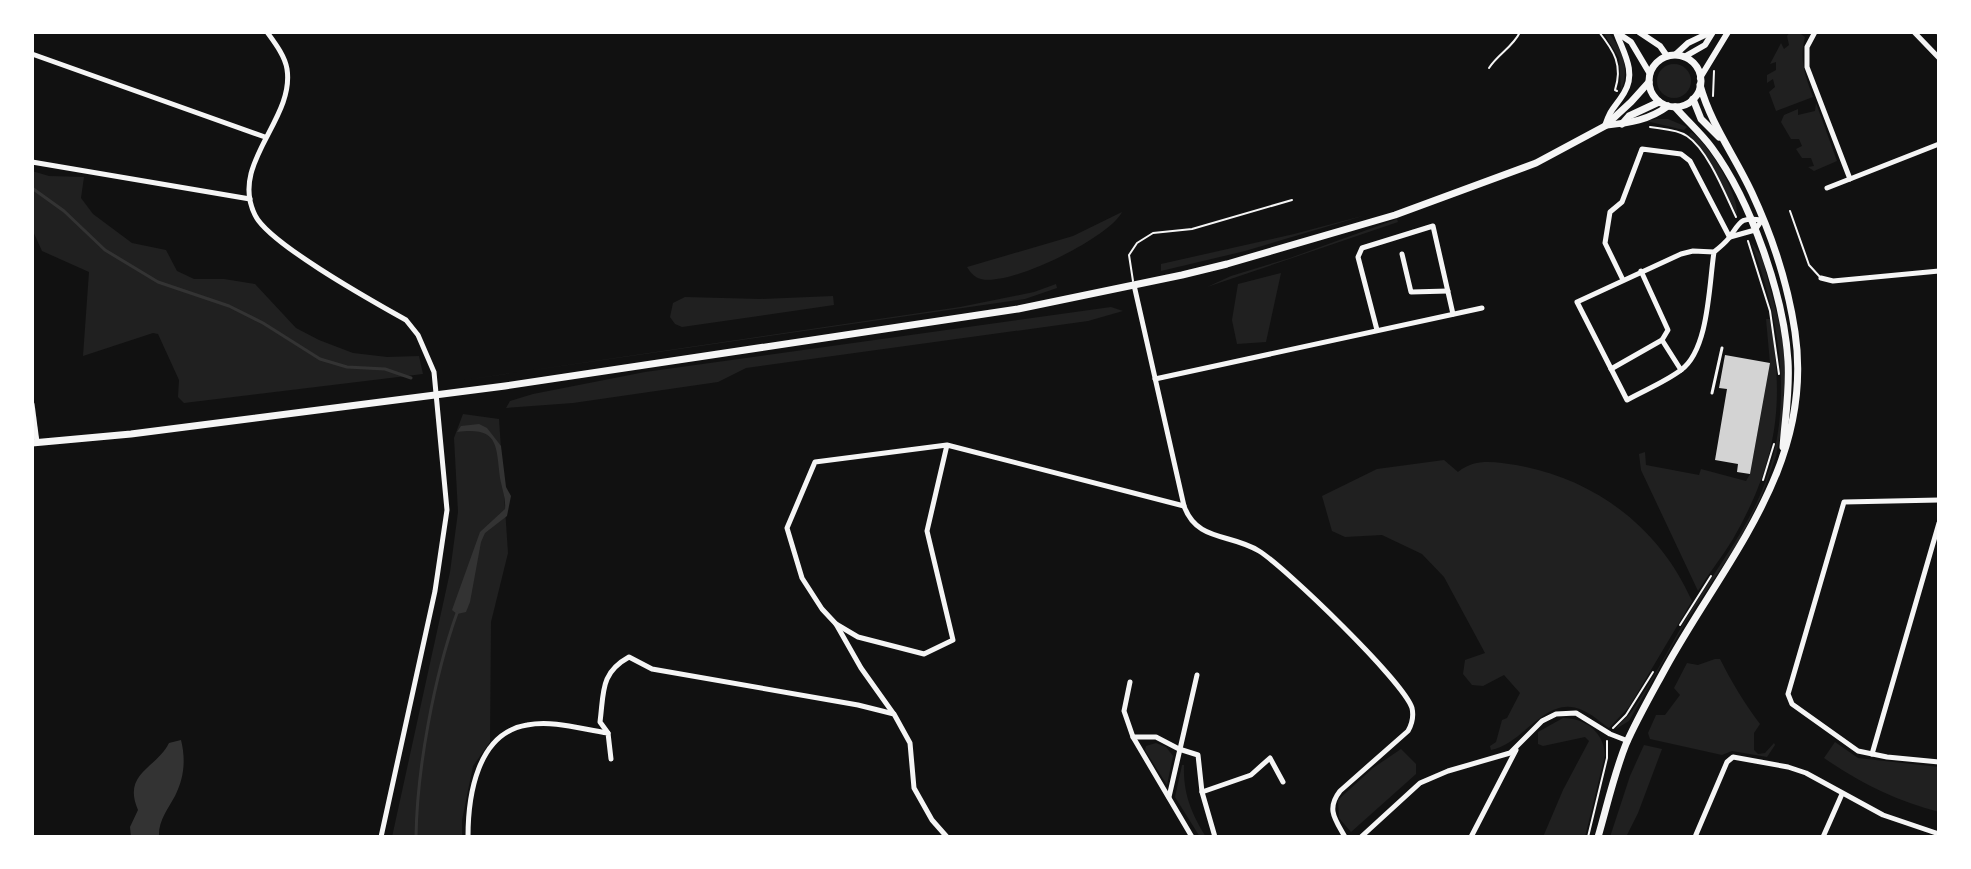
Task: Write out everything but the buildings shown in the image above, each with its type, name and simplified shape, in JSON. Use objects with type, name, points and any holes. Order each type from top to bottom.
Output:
[{"type":"main road","points":[[1616,32],[1631,42],[1649,78],[1650,89],[1659,102],[1671,106],[1712,148],[1755,230],[1775,289],[1788,359],[1789,389],[1783,452]]},
{"type":"main road","points":[[1605,126],[1611,108],[1623,95],[1630,77],[1629,65],[1616,32]]},
{"type":"main road","points":[[1639,32],[1675,56],[1695,65],[1720,138]]},
{"type":"main road","points":[[34,443],[252,419],[436,394],[1018,309],[1227,264],[1395,215],[1536,163],[1605,126],[1631,102],[1656,63],[1675,56],[1688,43],[1712,32]]},
{"type":"main road","points":[[1598,837],[1628,741],[1666,667],[1751,532],[1790,436],[1794,415],[1796,334],[1789,300],[1762,220],[1741,171],[1720,138],[1701,119],[1693,99],[1728,32]]},
{"type":"main road","points":[[1605,126],[1654,116],[1693,99]]},
{"type":"main road","points":[[1622,124],[1629,116],[1659,102]]},
{"type":"street","points":[[267,32],[287,67],[288,87],[252,175],[250,199],[255,217],[270,234],[406,320],[429,355],[436,394],[447,510],[435,591],[381,837]]},
{"type":"street","points":[[1815,32],[1807,47],[1807,67],[1850,179]]},
{"type":"street","points":[[1914,32],[1939,58]]},
{"type":"street","points":[[32,54],[265,137]]},
{"type":"street","points":[[1827,188],[1939,144]]},
{"type":"street","points":[[1623,280],[1605,243],[1610,212],[1622,202],[1642,149],[1681,154],[1690,161],[1729,237]]},
{"type":"street","points":[[32,162],[250,199]]},
{"type":"street","points":[[1714,252],[1681,254],[1577,302],[1627,400],[1681,370],[1690,359],[1703,330],[1714,252],[1735,226],[1749,218],[1762,220],[1755,230],[1729,237]]},
{"type":"street","points":[[1377,330],[1358,257],[1362,248],[1433,226],[1453,314]]},
{"type":"street","points":[[1402,254],[1411,292],[1448,291]]},
{"type":"street","points":[[1611,369],[1662,340],[1668,330],[1641,271]]},
{"type":"street","points":[[1821,278],[1833,281],[1939,271]]},
{"type":"street","points":[[1134,285],[1184,506],[1192,524],[1251,546],[1278,566],[1355,640],[1395,682],[1409,702],[1413,718],[1408,731],[1333,800],[1331,811],[1345,837]]},
{"type":"street","points":[[1155,379],[1482,308]]},
{"type":"street","points":[[1662,340],[1681,370]]},
{"type":"street","points":[[1712,393],[1722,348]]},
{"type":"street","points":[[32,404],[34,443]]},
{"type":"street","points":[[947,837],[932,820],[914,788],[910,743],[894,714],[802,578],[787,528],[815,462],[947,445],[1184,506]]},
{"type":"street","points":[[836,624],[858,637],[924,654],[953,640],[927,531],[947,445]]},
{"type":"street","points":[[1939,500],[1844,502],[1788,698],[1850,746],[1872,754],[1939,762]]},
{"type":"street","points":[[1872,754],[1939,523]]},
{"type":"street","points":[[611,759],[608,733],[600,722],[606,681],[613,666],[629,657],[652,669],[894,714]]},
{"type":"street","points":[[1169,797],[1197,675]]},
{"type":"street","points":[[1130,682],[1124,711],[1133,737],[1192,837]]},
{"type":"street","points":[[1471,837],[1517,749],[1542,721],[1569,711],[1583,715],[1610,734],[1628,741]]},
{"type":"street","points":[[468,837],[473,793],[483,757],[504,733],[516,727],[543,723],[608,733]]},
{"type":"street","points":[[1133,737],[1156,737],[1198,755],[1202,792],[1215,837]]},
{"type":"street","points":[[1361,837],[1420,783],[1517,749]]},
{"type":"street","points":[[1202,792],[1251,775],[1270,758],[1283,782]]},
{"type":"street","points":[[1695,837],[1731,758],[1806,773],[1883,815],[1939,834]]},
{"type":"street","points":[[1823,837],[1842,794]]},
{"type":"lane","points":[[1489,68],[1497,55],[1516,41],[1520,32]]},
{"type":"lane","points":[[1134,285],[1129,255],[1143,237],[1164,231],[1192,229],[1292,200]]},
{"type":"lane","points":[[1790,211],[1809,265],[1821,278]]},
{"type":"path","points":[[1599,32],[1618,61],[1615,90]]},
{"type":"path","points":[[1713,97],[1716,66]]},
{"type":"path","points":[[1645,125],[1686,135],[1718,179],[1736,217]]},
{"type":"path","points":[[1748,240],[1770,311],[1780,382]]},
{"type":"path","points":[[1759,490],[1775,442]]},
{"type":"path","points":[[1677,632],[1717,570]]},
{"type":"path","points":[[1612,729],[1626,715],[1656,668]]},
{"type":"path","points":[[1588,837],[1607,758],[1607,739]]},
{"type":"shaded area","points":[[1603,32],[1608,32],[1624,60],[1625,75],[1621,91],[1619,58]]},
{"type":"shaded area","points":[[1790,32],[1798,32],[1805,37],[1803,60],[1813,97],[1776,111],[1769,92],[1775,87],[1773,79],[1767,83],[1767,75],[1776,70],[1776,62],[1770,64],[1781,43],[1784,49],[1789,45],[1787,36]]},
{"type":"shaded area","points":[[1674,64],[1686,69],[1691,81],[1686,93],[1674,98],[1662,93],[1657,81],[1662,69]]},
{"type":"shaded area","points":[[1816,103],[1837,161],[1814,171],[1808,167],[1814,166],[1811,158],[1802,158],[1796,149],[1802,146],[1799,139],[1791,139],[1781,122],[1784,115],[1798,109],[1798,115],[1815,111]]},
{"type":"shaded area","points":[[1668,119],[1687,127],[1684,130],[1646,121]]},
{"type":"shaded area","points":[[1691,132],[1706,147],[1721,170],[1733,195],[1737,215],[1711,163],[1689,135]]},
{"type":"shaded area","points":[[32,171],[49,176],[84,177],[81,198],[93,214],[132,243],[166,250],[177,271],[194,279],[224,279],[255,284],[296,328],[353,353],[387,357],[419,356],[423,374],[184,403],[178,397],[179,380],[158,334],[83,356],[89,272],[42,251],[32,229]]},
{"type":"shaded area","points":[[1122,212],[1100,234],[1036,268],[995,279],[981,279],[967,267],[1073,236]]},
{"type":"shaded area","points":[[1366,215],[1245,251],[1161,271],[1161,264]]},
{"type":"shaded area","points":[[1397,219],[1398,222],[1207,287],[1231,276]]},
{"type":"shaded area","points":[[1751,242],[1762,257],[1782,334],[1786,376],[1776,456],[1762,495],[1739,541],[1687,620],[1629,721],[1616,729],[1641,698],[1689,615],[1743,528],[1769,470],[1777,438],[1781,372],[1771,307]]},
{"type":"shaded area","points":[[1281,273],[1266,342],[1237,344],[1232,320],[1238,284]]},
{"type":"shaded area","points":[[1056,284],[1057,288],[1025,299],[458,381],[960,307],[1034,292]]},
{"type":"shaded area","points":[[833,296],[834,305],[682,327],[670,317],[673,303],[685,297],[760,299]]},
{"type":"shaded area","points":[[1111,307],[1123,311],[1088,321],[746,368],[718,382],[573,403],[506,408],[510,401],[533,394],[645,372]]},
{"type":"shaded area","points":[[1766,319],[1770,319],[1777,379],[1774,432],[1768,458],[1748,511],[1698,591],[1641,470],[1639,454],[1645,452],[1646,465],[1699,475],[1701,469],[1746,481],[1750,474],[1770,363]]},
{"type":"shaded area","points":[[463,414],[499,419],[508,553],[491,622],[490,742],[473,766],[462,820],[462,837],[392,837],[450,572],[458,512],[454,438]]},
{"type":"shaded area","points":[[479,424],[487,428],[501,446],[506,487],[511,496],[507,516],[485,533],[470,602],[466,612],[457,614],[452,610],[480,532],[505,509],[492,440],[480,432],[457,432],[461,426]]},
{"type":"shaded area","points":[[1444,460],[1458,472],[1478,463],[1493,462],[1545,472],[1572,482],[1621,510],[1643,529],[1678,574],[1692,601],[1629,707],[1609,728],[1582,710],[1569,707],[1557,709],[1503,746],[1491,750],[1502,720],[1507,718],[1520,693],[1504,675],[1483,686],[1472,685],[1463,674],[1465,660],[1485,653],[1444,577],[1422,554],[1382,535],[1345,537],[1332,531],[1322,496],[1377,469]]},
{"type":"shaded area","points":[[1720,659],[1760,724],[1754,733],[1754,750],[1758,754],[1765,753],[1774,743],[1767,757],[1732,751],[1722,755],[1650,739],[1648,733],[1656,715],[1665,715],[1680,695],[1674,688],[1687,663],[1698,665]]},
{"type":"shaded area","points":[[1563,718],[1592,728],[1604,747],[1605,755],[1585,837],[1543,837],[1589,741],[1585,737],[1543,746],[1538,744],[1538,732]]},
{"type":"shaded area","points":[[181,740],[182,776],[162,820],[159,837],[131,837],[130,827],[138,810],[134,798],[137,779],[169,743]]},
{"type":"shaded area","points":[[1835,742],[1858,758],[1939,767],[1939,812],[1879,790],[1824,758]]},
{"type":"shaded area","points":[[1156,743],[1166,747],[1173,756],[1167,785],[1145,750],[1146,746]]},
{"type":"shaded area","points":[[1644,745],[1662,749],[1626,837],[1610,837],[1630,776]]},
{"type":"shaded area","points":[[1401,749],[1416,764],[1416,774],[1351,832],[1339,818],[1338,800],[1373,768]]},
{"type":"shaded area","points":[[1182,765],[1189,802],[1206,837],[1200,837],[1175,797]]},
{"type":"waterway","points":[[32,188],[64,211],[105,250],[158,282],[229,306],[263,323],[320,359],[347,367],[385,369],[411,378]]},
{"type":"waterway","points":[[416,837],[428,724],[457,613]]}]
